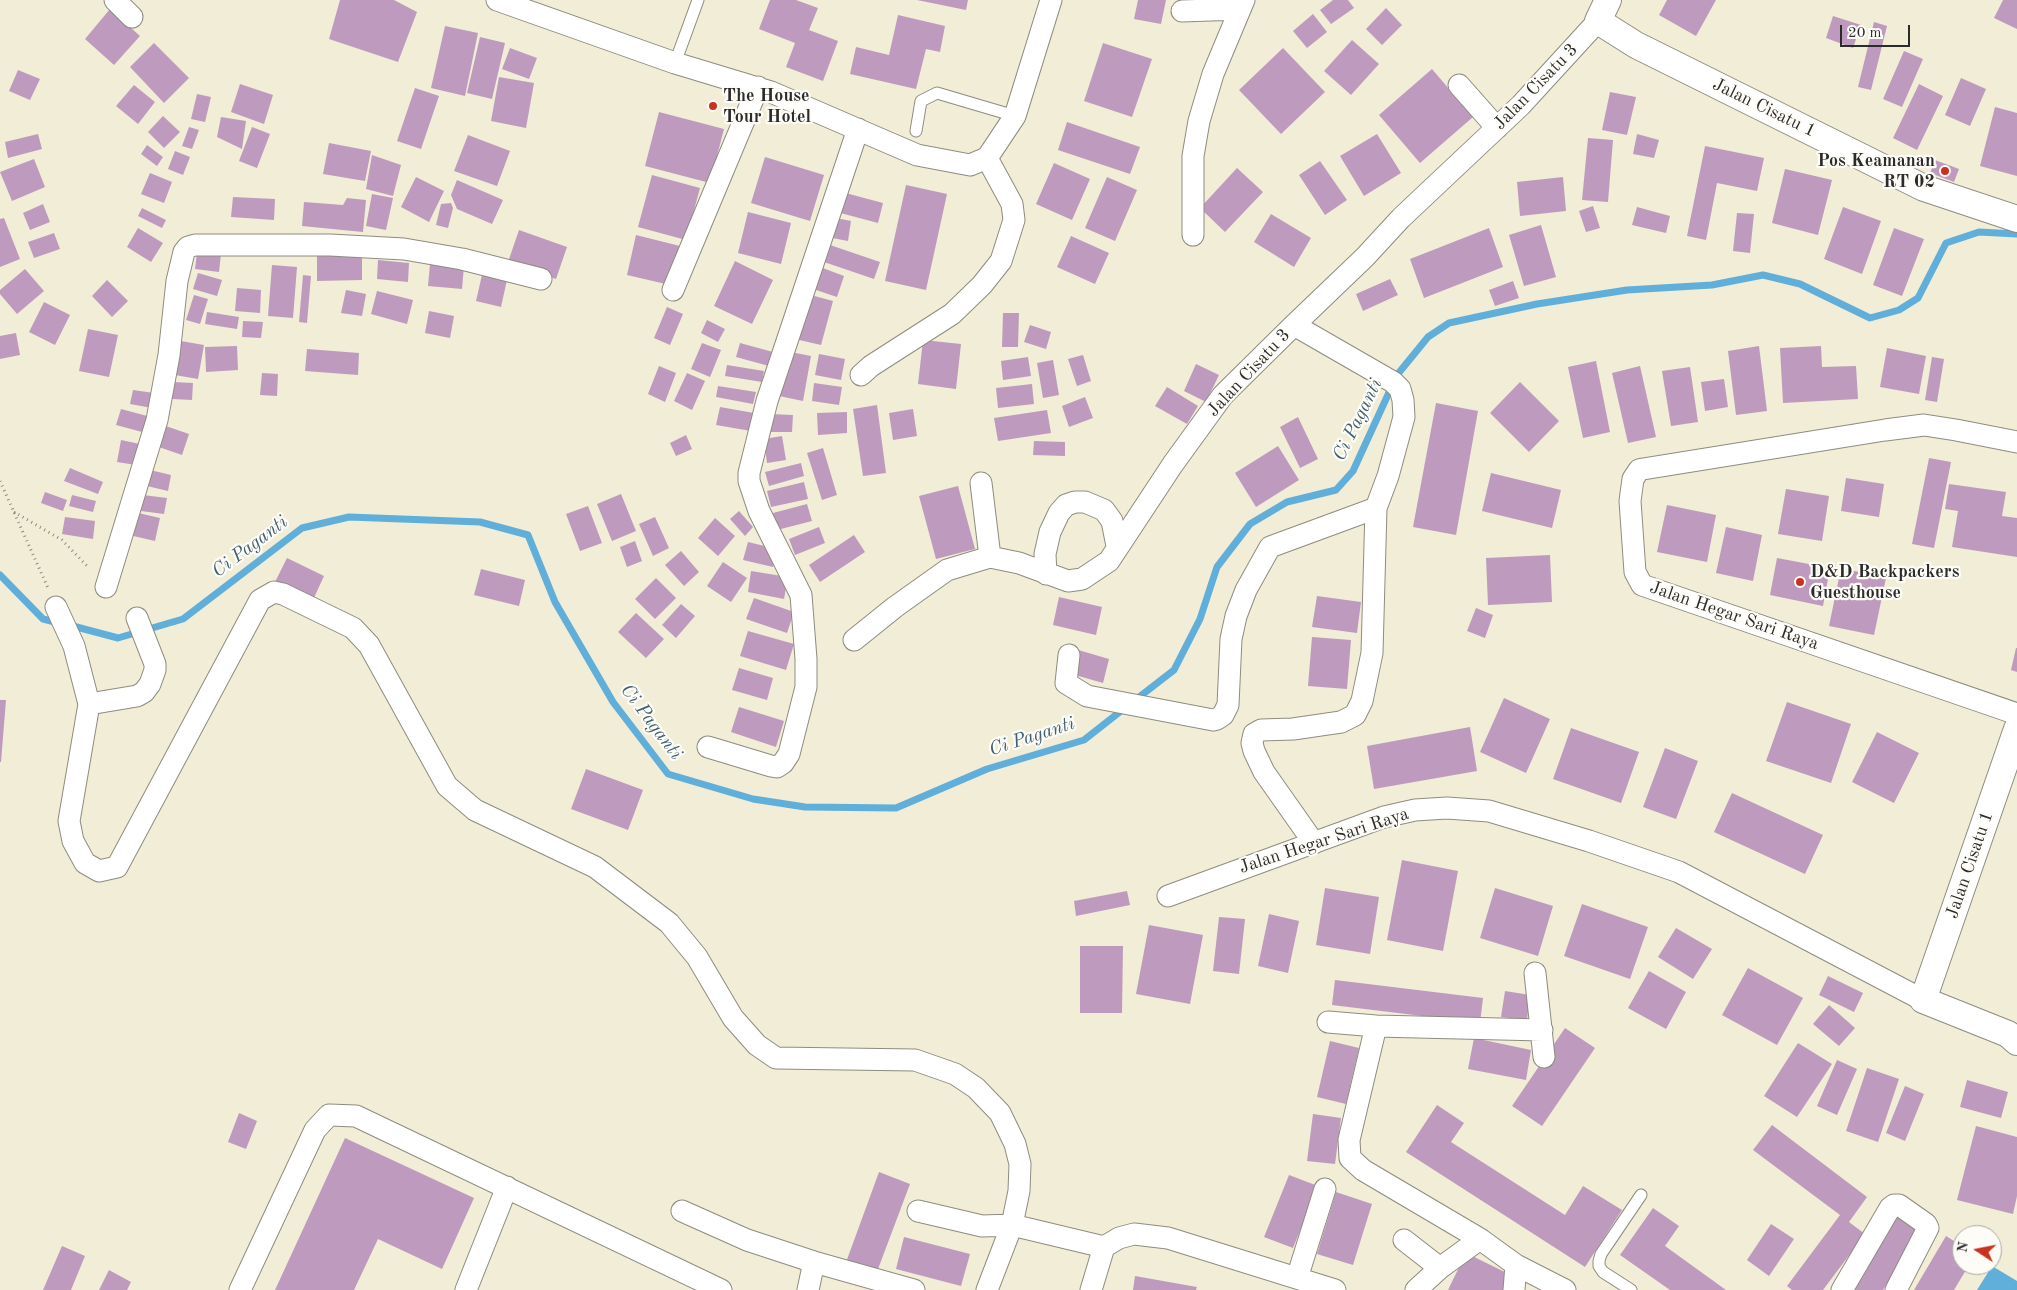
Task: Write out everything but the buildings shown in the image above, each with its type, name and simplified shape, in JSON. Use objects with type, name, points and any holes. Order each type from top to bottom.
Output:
[{"type":"street","points":[[115,0],[132,17]]},
{"type":"street","points":[[497,0],[675,62],[758,87],[918,156],[970,164],[987,158],[1015,116],[1051,0]]},
{"type":"street","points":[[1182,11],[1242,5],[1213,74],[1199,121],[1193,156],[1193,235]]},
{"type":"street","name":"Jalan Cisatu 3","points":[[854,640],[895,607],[947,570],[990,557],[1019,563],[1068,581],[1082,578],[1109,561],[1117,546],[1173,464],[1223,395],[1365,257],[1401,218],[1520,105],[1603,10]]},
{"type":"street","name":"Jalan Cisatu 1","points":[[1603,10],[1636,45],[1924,188],[2017,219]]},
{"type":"street","points":[[1459,84],[1497,128]]},
{"type":"street","points":[[673,290],[758,87]]},
{"type":"street","points":[[708,747],[771,766],[783,763],[789,754],[806,687],[806,659],[801,596],[759,511],[749,481],[767,401],[858,129]]},
{"type":"street","points":[[861,375],[952,314],[982,285],[1001,261],[1014,220],[1012,204],[987,158]]},
{"type":"street","points":[[106,587],[157,420],[169,355],[177,281],[184,252],[188,247],[194,245],[330,245],[404,249],[462,259],[541,279]]},
{"type":"street","points":[[1294,325],[1396,386],[1404,400],[1404,418],[1388,476],[1376,508],[1372,653],[1362,701],[1355,715],[1341,722],[1293,729],[1261,730],[1254,734],[1252,743],[1264,772],[1314,842]]},
{"type":"street","name":"Jalan Hegar Sari Raya","points":[[2017,442],[1924,425],[1885,430],[1639,470],[1633,479],[1630,500],[1635,572],[1642,585],[2017,714]]},
{"type":"street","points":[[981,483],[990,557]]},
{"type":"street","points":[[1046,574],[1045,554],[1050,532],[1066,505],[1075,502],[1085,502],[1104,510],[1112,521],[1117,546]]},
{"type":"street","points":[[1069,655],[1066,683],[1087,696],[1110,702],[1213,720],[1223,715],[1228,705],[1231,639],[1236,616],[1246,590],[1270,547],[1376,508]]},
{"type":"street","points":[[56,607],[71,640],[89,704],[69,821],[73,842],[85,863],[99,871],[117,867],[260,600],[274,592],[283,594],[353,628],[369,644],[448,786],[475,810],[595,867],[669,923],[697,956],[733,1018],[757,1045],[776,1058],[915,1060],[956,1074],[976,1088],[1000,1113],[1015,1144],[1020,1164],[1019,1191],[1012,1225],[987,1290]]},
{"type":"street","points":[[89,704],[137,696],[144,692],[150,684],[155,670],[137,618]]},
{"type":"street","name":"Jalan Cisatu 1","points":[[1923,1000],[2017,729]]},
{"type":"street","name":"Jalan Hegar Sari Raya","points":[[1168,896],[1384,818],[1415,810],[1447,808],[1488,811],[1589,841],[1680,872],[1923,1000]]},
{"type":"street","points":[[1535,973],[1544,1057]]},
{"type":"street","points":[[1923,1000],[2008,1034],[2017,1042]]},
{"type":"street","points":[[1328,1022],[1376,1026],[1542,1030]]},
{"type":"street","points":[[1376,1026],[1349,1140],[1350,1158],[1363,1170],[1480,1239],[1516,1266],[1565,1290]]},
{"type":"street","points":[[240,1290],[315,1130],[329,1115],[356,1116],[721,1290]]},
{"type":"street","points":[[466,1290],[508,1187]]},
{"type":"street","points":[[1297,1278],[1325,1189]]},
{"type":"street","points":[[1842,1290],[1890,1208],[1894,1205],[1899,1206],[1926,1224],[1928,1228],[1896,1290]]},
{"type":"street","points":[[682,1211],[748,1240],[814,1262],[914,1290]]},
{"type":"street","points":[[918,1211],[982,1226],[1012,1225],[1104,1246],[1119,1238],[1134,1234],[1168,1238],[1335,1290]]},
{"type":"street","points":[[1416,1290],[1440,1268],[1480,1239]]},
{"type":"street","points":[[1404,1240],[1440,1268]]},
{"type":"street","points":[[1091,1290],[1104,1246]]},
{"type":"street","points":[[808,1290],[814,1262]]},
{"type":"street","points":[[1514,1290],[1516,1266]]},
{"type":"lane","points":[[675,62],[698,0]]},
{"type":"lane","points":[[916,131],[921,100],[937,93],[1015,116]]},
{"type":"lane","points":[[1632,1290],[1603,1272],[1599,1266],[1599,1261],[1601,1254],[1641,1195]]},
{"type":"path","points":[[0,481],[56,607]]},
{"type":"path","points":[[14,512],[62,540],[106,587]]},
{"type":"water","points":[[2002,1272],[2017,1281],[2017,1290],[1977,1290],[1986,1275],[2002,1275]]},
{"type":"waterway","name":"Ci Paganti","points":[[1134,701],[1174,670],[1200,619],[1217,567],[1250,524],[1287,502],[1336,490],[1353,471],[1397,375],[1428,337],[1449,323],[1537,304],[1627,290],[1712,285],[1763,275],[1800,284],[1870,318],[1899,310],[1918,298],[1946,243],[1979,232],[2017,234]]},
{"type":"waterway","name":"Ci Paganti","points":[[69,625],[118,638],[183,619],[302,528],[349,517],[480,522],[528,535],[555,602],[613,702],[668,774],[753,799],[805,807],[896,808],[987,769],[1084,740],[1126,707]]},
{"type":"waterway","name":"Ci Paganti","points":[[0,575],[43,619],[59,623]]},
{"type":"place","name":"The House Tour Hotel","points":[[713,106]]},
{"type":"place","name":"Pos Keamanan RT 02","points":[[1945,171]]},
{"type":"place","name":"D&D Backpackers Guesthouse","points":[[1800,582]]}]
